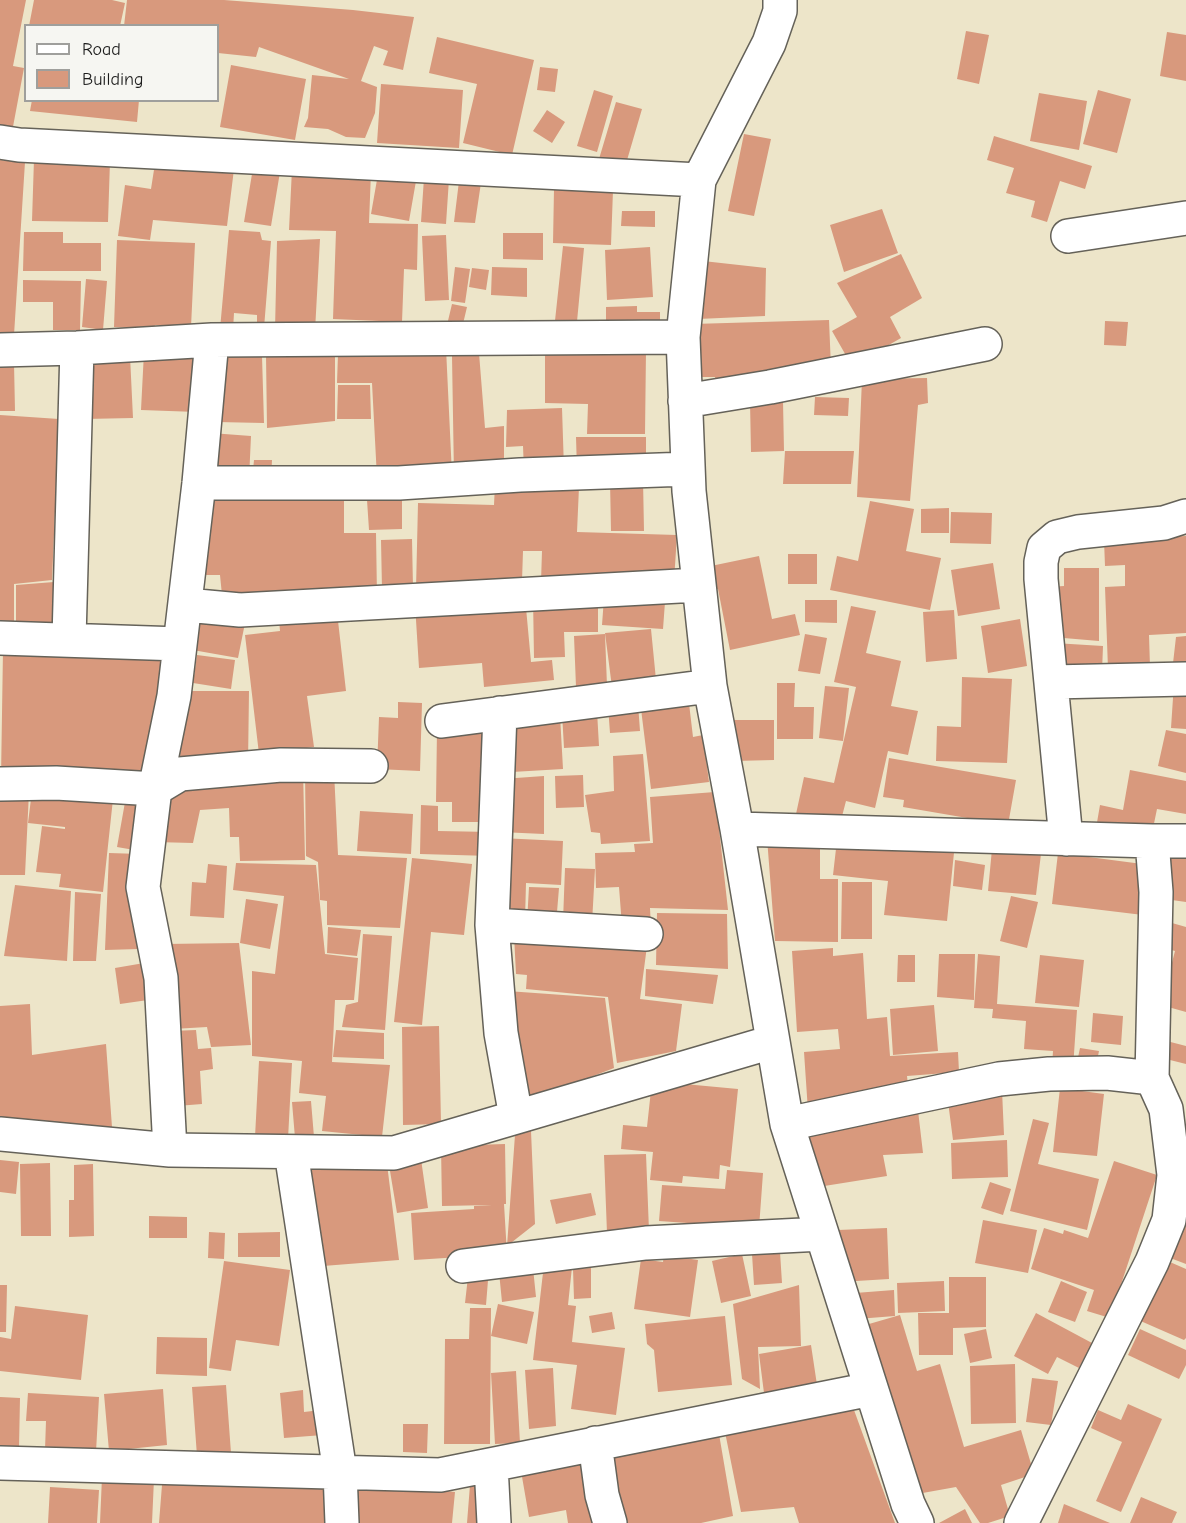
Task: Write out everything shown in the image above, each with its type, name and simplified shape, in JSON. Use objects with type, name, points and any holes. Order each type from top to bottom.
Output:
[{"type":"street","points":[[780,0],[780,11],[769,43],[699,180],[682,337],[688,469],[698,585],[710,686],[737,829],[787,1124],[908,1504],[917,1523]]},
{"type":"street","points":[[0,142],[20,146],[699,180]]},
{"type":"street","points":[[1068,236],[1186,218]]},
{"type":"street","points":[[0,350],[212,340],[682,337]]},
{"type":"street","points":[[170,1150],[161,978],[143,887],[155,789],[174,696],[199,483],[212,340]]},
{"type":"street","points":[[685,400],[770,387],[985,344]]},
{"type":"street","points":[[69,639],[77,348]]},
{"type":"street","points":[[199,483],[399,483],[520,475],[688,469]]},
{"type":"street","points":[[1066,839],[1041,579],[1044,548],[1057,537],[1078,532],[1164,523],[1186,516]]},
{"type":"street","points":[[185,603],[240,610],[698,585]]},
{"type":"street","points":[[0,638],[180,644]]},
{"type":"street","points":[[1052,682],[1186,679]]},
{"type":"street","points":[[442,721],[710,686]]},
{"type":"street","points":[[500,713],[492,926],[501,1033],[516,1117]]},
{"type":"street","points":[[0,784],[56,783],[155,789],[180,774],[281,765],[370,766]]},
{"type":"street","points":[[737,829],[1152,842],[1186,841]]},
{"type":"street","points":[[1021,1523],[1152,1262],[1169,1220],[1174,1175],[1176,1113],[1152,1078],[1156,892],[1152,842]]},
{"type":"street","points":[[492,926],[646,934]]},
{"type":"street","points":[[0,1134],[170,1150],[394,1153],[772,1042]]},
{"type":"street","points":[[787,1124],[999,1079],[1049,1074],[1107,1073],[1152,1078]]},
{"type":"street","points":[[291,1152],[340,1472],[342,1523]]},
{"type":"street","points":[[462,1266],[646,1243],[822,1234]]},
{"type":"street","points":[[0,1462],[440,1475],[871,1389]]},
{"type":"street","points":[[595,1443],[602,1495],[610,1523]]},
{"type":"street","points":[[491,1465],[494,1523]]},
{"type":"building","points":[[0,0],[26,0],[13,66],[24,68],[12,132],[0,130]]},
{"type":"building","points":[[34,0],[112,0],[125,3],[120,24],[29,24]]},
{"type":"building","points":[[127,0],[224,0],[414,17],[403,70],[383,65],[388,51],[374,46],[361,81],[377,87],[375,113],[365,138],[346,137],[328,129],[304,127],[308,118],[312,75],[349,79],[259,47],[256,57],[219,53],[219,24],[124,24]]},
{"type":"building","points":[[966,31],[989,35],[979,84],[957,79]]},
{"type":"building","points":[[1167,32],[1186,35],[1186,81],[1160,76]]},
{"type":"building","points":[[437,37],[534,60],[512,155],[463,143],[477,84],[429,73]]},
{"type":"building","points":[[231,65],[306,79],[295,140],[220,127]]},
{"type":"building","points":[[540,67],[558,69],[555,92],[537,90]]},
{"type":"building","points":[[381,84],[463,90],[459,148],[377,143]]},
{"type":"building","points":[[594,90],[613,96],[597,152],[577,146]]},
{"type":"building","points":[[1098,90],[1131,99],[1117,153],[1083,144]]},
{"type":"building","points":[[1039,93],[1087,101],[1079,150],[1030,141]]},
{"type":"building","points":[[32,102],[139,102],[137,122],[30,111]]},
{"type":"building","points":[[616,102],[642,109],[625,167],[599,159]]},
{"type":"building","points":[[547,110],[565,122],[552,143],[533,131]]},
{"type":"building","points":[[744,134],[771,139],[754,216],[728,211]]},
{"type":"building","points":[[994,136],[1092,166],[1085,189],[1060,181],[1047,222],[1031,217],[1035,201],[1006,193],[1014,168],[987,160]]},
{"type":"building","points":[[156,157],[234,169],[227,226],[153,220],[150,240],[118,236],[125,185],[151,189]]},
{"type":"building","points":[[34,159],[110,161],[108,222],[32,221]]},
{"type":"building","points":[[0,160],[25,162],[14,335],[0,335]]},
{"type":"building","points":[[253,168],[280,172],[271,226],[244,222]]},
{"type":"building","points":[[292,169],[371,172],[369,223],[418,224],[417,270],[404,269],[402,322],[333,319],[336,231],[289,230]]},
{"type":"building","points":[[460,173],[482,176],[475,223],[454,222]]},
{"type":"building","points":[[378,174],[416,181],[409,221],[371,214]]},
{"type":"building","points":[[424,178],[449,179],[446,224],[421,222]]},
{"type":"building","points":[[554,189],[613,190],[611,245],[553,243]]},
{"type":"building","points":[[882,209],[898,253],[844,272],[830,225]]},
{"type":"building","points":[[622,211],[655,211],[655,227],[621,226]]},
{"type":"building","points":[[229,230],[260,232],[262,240],[271,241],[264,328],[257,328],[257,315],[234,313],[233,330],[220,329]]},
{"type":"building","points":[[24,232],[63,232],[63,243],[101,243],[101,271],[23,271]]},
{"type":"building","points":[[503,233],[543,233],[543,260],[503,259]]},
{"type":"building","points":[[446,235],[449,300],[425,301],[422,236]]},
{"type":"building","points":[[320,239],[315,331],[275,330],[277,241]]},
{"type":"building","points":[[117,240],[195,243],[191,327],[155,325],[154,329],[114,327]]},
{"type":"building","points":[[563,246],[584,248],[576,332],[554,330]]},
{"type":"building","points":[[650,247],[653,297],[607,300],[605,250]]},
{"type":"building","points":[[901,254],[922,298],[890,317],[901,338],[852,366],[832,331],[857,317],[837,283]]},
{"type":"building","points":[[694,260],[766,268],[765,316],[698,319]]},
{"type":"building","points":[[455,267],[470,269],[465,303],[451,301]]},
{"type":"building","points":[[492,267],[527,268],[527,297],[491,295]]},
{"type":"building","points":[[472,268],[489,270],[486,290],[469,287]]},
{"type":"building","points":[[86,279],[107,281],[103,330],[82,327]]},
{"type":"building","points":[[23,280],[81,281],[80,330],[53,330],[53,302],[23,302]]},
{"type":"building","points":[[452,304],[467,307],[462,328],[447,325]]},
{"type":"building","points":[[637,306],[637,312],[660,312],[660,335],[606,336],[606,307]]},
{"type":"building","points":[[829,320],[831,368],[717,393],[715,377],[699,377],[693,324]]},
{"type":"building","points":[[1105,321],[1128,322],[1126,346],[1104,345]]},
{"type":"building","points":[[446,348],[452,475],[377,478],[372,383],[337,383],[338,354]]},
{"type":"building","points":[[545,350],[646,350],[645,434],[587,434],[588,404],[545,403]]},
{"type":"building","points":[[144,352],[204,352],[197,412],[141,410]]},
{"type":"building","points":[[219,353],[262,356],[264,423],[217,422]]},
{"type":"building","points":[[294,353],[335,353],[335,421],[267,428],[266,355],[294,356]]},
{"type":"building","points":[[479,353],[485,428],[504,426],[504,471],[454,476],[452,356]]},
{"type":"building","points":[[82,355],[130,356],[133,418],[85,419]]},
{"type":"building","points":[[14,363],[15,411],[0,411],[0,365]]},
{"type":"building","points":[[927,378],[928,403],[918,405],[910,501],[857,497],[862,379]]},
{"type":"building","points":[[338,385],[370,385],[371,419],[337,419]]},
{"type":"building","points":[[815,397],[849,398],[848,416],[814,415]]},
{"type":"building","points":[[750,401],[783,401],[784,451],[751,452]]},
{"type":"building","points":[[562,408],[564,469],[524,471],[523,446],[506,447],[507,410]]},
{"type":"building","points":[[0,415],[59,419],[52,580],[14,584],[14,633],[0,633]]},
{"type":"building","points":[[211,433],[251,436],[249,479],[209,479]]},
{"type":"building","points":[[576,437],[646,437],[646,469],[577,470]]},
{"type":"building","points":[[785,451],[854,451],[851,484],[783,484]]},
{"type":"building","points":[[254,460],[272,460],[271,480],[252,480]]},
{"type":"building","points":[[643,479],[644,531],[611,531],[610,480]]},
{"type":"building","points":[[402,484],[402,529],[369,530],[366,485]]},
{"type":"building","points":[[495,484],[579,487],[577,532],[677,535],[674,581],[541,582],[542,551],[523,551],[522,581],[416,589],[418,503],[494,505]]},
{"type":"building","points":[[344,485],[344,533],[376,533],[377,597],[223,605],[220,575],[205,575],[207,532],[202,487]]},
{"type":"building","points":[[870,501],[914,509],[906,551],[941,558],[930,610],[830,590],[837,556],[858,561]]},
{"type":"building","points":[[949,508],[949,533],[921,533],[921,509]]},
{"type":"building","points":[[951,512],[992,513],[991,544],[950,543]]},
{"type":"building","points":[[1186,536],[1186,633],[1149,635],[1150,667],[1108,669],[1105,587],[1125,586],[1125,565],[1105,566],[1104,540]]},
{"type":"building","points":[[412,539],[413,588],[382,589],[381,540]]},
{"type":"building","points":[[788,554],[817,554],[817,584],[788,584]]},
{"type":"building","points":[[759,556],[772,619],[795,614],[800,635],[730,650],[718,589],[712,590],[706,567]]},
{"type":"building","points":[[993,563],[1000,609],[958,616],[951,570]]},
{"type":"building","points":[[1064,568],[1099,568],[1099,641],[1052,637],[1049,587],[1064,586]]},
{"type":"building","points":[[54,582],[56,631],[16,633],[16,585]]},
{"type":"building","points":[[598,596],[598,632],[564,632],[565,657],[534,658],[533,597]]},
{"type":"building","points":[[525,597],[531,662],[552,660],[554,680],[484,687],[482,663],[419,668],[415,604]]},
{"type":"building","points":[[604,598],[665,602],[663,629],[602,625]]},
{"type":"building","points":[[805,600],[837,600],[837,623],[805,622]]},
{"type":"building","points":[[851,606],[876,611],[866,653],[901,661],[891,706],[918,711],[908,755],[888,751],[875,808],[846,801],[840,824],[796,814],[804,777],[834,783],[856,687],[834,682]]},
{"type":"building","points":[[195,608],[246,618],[238,658],[187,649]]},
{"type":"building","points":[[954,610],[957,659],[926,662],[923,612]]},
{"type":"building","points":[[337,612],[346,691],[307,696],[314,747],[259,754],[245,635],[280,631],[279,620]]},
{"type":"building","points":[[1020,619],[1027,666],[988,673],[981,626]]},
{"type":"building","points":[[651,629],[657,690],[613,695],[605,633]]},
{"type":"building","points":[[605,634],[607,686],[576,687],[574,636]]},
{"type":"building","points":[[805,634],[827,638],[820,674],[798,671]]},
{"type":"building","points":[[1186,636],[1186,671],[1172,672],[1176,637]]},
{"type":"building","points":[[1054,643],[1103,646],[1102,672],[1055,670]]},
{"type":"building","points":[[3,650],[164,652],[152,785],[1,778]]},
{"type":"building","points":[[197,655],[235,660],[231,689],[193,683]]},
{"type":"building","points":[[962,677],[1012,679],[1007,763],[936,761],[937,726],[961,727]]},
{"type":"building","points":[[777,683],[795,683],[794,707],[814,707],[813,739],[777,739]]},
{"type":"building","points":[[1174,683],[1186,683],[1186,729],[1171,728]]},
{"type":"building","points":[[825,686],[849,688],[843,741],[819,738]]},
{"type":"building","points":[[181,691],[249,691],[248,764],[180,763]]},
{"type":"building","points":[[688,695],[693,737],[703,735],[709,782],[651,789],[640,701]]},
{"type":"building","points":[[398,702],[422,703],[420,771],[377,769],[379,717],[398,718]]},
{"type":"building","points":[[638,704],[640,731],[610,733],[608,706]]},
{"type":"building","points":[[597,711],[599,746],[564,748],[562,713]]},
{"type":"building","points":[[560,715],[563,769],[512,772],[509,718]]},
{"type":"building","points":[[734,720],[774,720],[774,760],[734,761]]},
{"type":"building","points":[[437,729],[484,729],[483,822],[452,822],[452,802],[436,802]]},
{"type":"building","points":[[1166,730],[1186,734],[1186,773],[1158,766]]},
{"type":"building","points":[[643,754],[650,841],[601,844],[600,833],[591,832],[585,795],[614,791],[613,756]]},
{"type":"building","points":[[889,758],[1016,780],[1008,825],[903,807],[904,800],[883,797]]},
{"type":"building","points":[[303,769],[305,860],[240,861],[239,837],[230,837],[229,808],[200,810],[193,843],[155,842],[162,795],[178,785]]},
{"type":"building","points":[[305,770],[334,771],[338,855],[407,858],[400,928],[327,925],[327,901],[320,900],[318,862],[306,856]]},
{"type":"building","points":[[1130,770],[1186,781],[1186,814],[1157,809],[1151,838],[1095,834],[1100,805],[1123,810]]},
{"type":"building","points":[[583,775],[584,807],[556,808],[555,776]]},
{"type":"building","points":[[544,776],[544,834],[500,832],[502,779]]},
{"type":"building","points":[[32,791],[113,799],[103,892],[59,887],[61,874],[36,872],[42,826],[65,829],[65,827],[28,823]]},
{"type":"building","points":[[127,791],[150,795],[140,851],[117,847]]},
{"type":"building","points":[[29,792],[25,875],[0,875],[0,794]]},
{"type":"building","points":[[715,792],[728,910],[650,908],[651,928],[622,926],[619,887],[596,888],[595,853],[635,852],[634,844],[653,843],[650,797]]},
{"type":"building","points":[[421,805],[438,806],[438,831],[491,832],[491,856],[420,854]]},
{"type":"building","points":[[360,811],[413,814],[411,854],[357,851]]},
{"type":"building","points":[[500,838],[563,841],[561,885],[526,883],[525,920],[500,921]]},
{"type":"building","points":[[767,838],[820,838],[820,879],[838,879],[838,942],[775,941]]},
{"type":"building","points":[[837,840],[955,843],[947,921],[884,915],[888,881],[833,875]]},
{"type":"building","points":[[1186,847],[1186,902],[1165,899],[1162,849]]},
{"type":"building","points":[[992,849],[1041,854],[1036,895],[988,891]]},
{"type":"building","points":[[109,853],[140,854],[139,949],[105,950]]},
{"type":"building","points":[[1058,853],[1150,865],[1143,915],[1052,904]]},
{"type":"building","points":[[412,858],[472,864],[464,935],[431,932],[422,1025],[394,1022]]},
{"type":"building","points":[[955,860],[985,865],[982,890],[953,886]]},
{"type":"building","points":[[236,863],[316,865],[325,954],[358,958],[354,1000],[335,1000],[332,1062],[390,1065],[382,1137],[322,1131],[326,1096],[299,1093],[302,1061],[252,1056],[252,971],[275,974],[284,896],[233,890]]},
{"type":"building","points":[[208,864],[227,866],[224,918],[190,916],[192,882],[206,883]]},
{"type":"building","points":[[565,868],[595,869],[592,923],[563,921]]},
{"type":"building","points":[[842,882],[872,882],[872,939],[841,939]]},
{"type":"building","points":[[15,885],[71,891],[67,961],[4,956]]},
{"type":"building","points":[[529,887],[559,888],[556,924],[527,922]]},
{"type":"building","points":[[75,892],[101,894],[96,961],[73,961]]},
{"type":"building","points":[[1011,896],[1038,902],[1027,948],[1000,941]]},
{"type":"building","points":[[246,899],[278,904],[270,949],[240,943]]},
{"type":"building","points":[[657,913],[727,914],[728,969],[656,965]]},
{"type":"building","points":[[1165,921],[1186,927],[1186,1012],[1161,1005],[1175,951],[1160,947]]},
{"type":"building","points":[[328,927],[361,930],[357,956],[327,953]]},
{"type":"building","points":[[363,934],[392,936],[385,1030],[342,1027],[346,1005],[358,1002]]},
{"type":"building","points":[[514,935],[647,946],[640,999],[682,1004],[676,1051],[617,1063],[608,997],[526,989],[527,975],[516,974]]},
{"type":"building","points":[[239,943],[251,1045],[211,1047],[207,1027],[173,1029],[164,944]]},
{"type":"building","points":[[833,948],[833,956],[863,953],[867,1019],[887,1017],[890,1056],[958,1052],[959,1072],[907,1076],[909,1094],[808,1111],[804,1052],[840,1049],[838,1029],[797,1032],[792,951]]},
{"type":"building","points":[[939,954],[975,954],[974,1000],[937,997]]},
{"type":"building","points":[[978,954],[1000,956],[997,1004],[1077,1010],[1073,1068],[1052,1067],[1053,1051],[1024,1049],[1026,1021],[992,1018],[993,1009],[974,1008]]},
{"type":"building","points":[[898,955],[915,955],[915,982],[897,982]]},
{"type":"building","points":[[1040,955],[1084,960],[1079,1007],[1035,1003]]},
{"type":"building","points":[[150,962],[155,999],[120,1004],[115,968]]},
{"type":"building","points":[[646,969],[718,975],[713,1004],[645,996]]},
{"type":"building","points":[[507,991],[605,998],[614,1068],[518,1105]]},
{"type":"building","points":[[30,1004],[32,1055],[106,1044],[112,1127],[0,1124],[0,1006]]},
{"type":"building","points":[[934,1005],[938,1051],[893,1055],[890,1009]]},
{"type":"building","points":[[1093,1013],[1123,1016],[1121,1045],[1091,1042]]},
{"type":"building","points":[[439,1026],[441,1124],[403,1125],[402,1027]]},
{"type":"building","points":[[196,1030],[198,1049],[211,1048],[213,1069],[200,1071],[202,1104],[177,1106],[171,1031]]},
{"type":"building","points":[[336,1030],[384,1033],[384,1059],[333,1057]]},
{"type":"building","points":[[1159,1039],[1186,1046],[1186,1064],[1154,1056]]},
{"type":"building","points":[[1080,1048],[1099,1051],[1095,1071],[1076,1067]]},
{"type":"building","points":[[259,1061],[292,1063],[288,1139],[255,1137]]},
{"type":"building","points":[[652,1081],[738,1089],[730,1167],[720,1165],[719,1179],[683,1176],[682,1183],[650,1180],[653,1152],[621,1149],[623,1125],[647,1127]]},
{"type":"building","points":[[1060,1088],[1104,1094],[1097,1156],[1053,1152]]},
{"type":"building","points":[[1002,1090],[1004,1135],[953,1140],[947,1094]]},
{"type":"building","points":[[311,1101],[314,1137],[295,1138],[292,1102]]},
{"type":"building","points":[[917,1102],[923,1153],[883,1155],[887,1176],[818,1187],[801,1125]]},
{"type":"building","points":[[1033,1119],[1049,1123],[1038,1164],[1099,1179],[1087,1230],[1010,1211]]},
{"type":"building","points":[[516,1121],[531,1131],[535,1224],[507,1246]]},
{"type":"building","points":[[1007,1140],[1008,1177],[952,1179],[951,1143]]},
{"type":"building","points":[[505,1144],[506,1204],[504,1204],[507,1254],[414,1260],[411,1213],[474,1209],[474,1206],[492,1205],[442,1206],[441,1146]]},
{"type":"building","points":[[646,1154],[649,1231],[607,1233],[604,1155]]},
{"type":"building","points":[[421,1159],[428,1208],[397,1213],[389,1165]]},
{"type":"building","points":[[0,1160],[19,1162],[16,1194],[0,1192]]},
{"type":"building","points":[[1114,1161],[1157,1175],[1110,1318],[1087,1311],[1094,1290],[1031,1269],[1044,1228],[1063,1234],[1064,1230],[1088,1238]]},
{"type":"building","points":[[50,1163],[51,1236],[21,1236],[20,1164]]},
{"type":"building","points":[[93,1164],[94,1236],[69,1237],[69,1200],[74,1200],[74,1165]]},
{"type":"building","points":[[387,1164],[399,1260],[323,1266],[299,1170],[336,1169],[336,1165]]},
{"type":"building","points":[[727,1170],[763,1173],[759,1228],[659,1221],[662,1185],[725,1189]]},
{"type":"building","points":[[990,1182],[1011,1189],[1003,1215],[981,1208]]},
{"type":"building","points":[[591,1193],[596,1215],[556,1224],[550,1200]]},
{"type":"building","points":[[1178,1215],[1186,1218],[1186,1264],[1165,1256]]},
{"type":"building","points":[[149,1216],[187,1217],[187,1238],[149,1238]]},
{"type":"building","points":[[983,1220],[1037,1230],[1028,1273],[975,1263]]},
{"type":"building","points":[[887,1228],[889,1279],[840,1282],[838,1230]]},
{"type":"building","points":[[209,1232],[225,1233],[224,1259],[208,1258]]},
{"type":"building","points":[[280,1232],[280,1257],[238,1257],[238,1233]]},
{"type":"building","points":[[780,1252],[782,1283],[754,1285],[752,1254]]},
{"type":"building","points":[[742,1254],[751,1296],[721,1303],[712,1261]]},
{"type":"building","points":[[664,1255],[698,1260],[690,1317],[634,1309],[641,1259],[663,1262]]},
{"type":"building","points":[[1163,1259],[1186,1269],[1186,1338],[1184,1340],[1136,1319]]},
{"type":"building","points":[[224,1261],[290,1270],[279,1346],[236,1340],[231,1371],[209,1368]]},
{"type":"building","points":[[544,1264],[572,1267],[568,1305],[576,1306],[572,1342],[625,1348],[616,1415],[571,1409],[577,1365],[533,1360]]},
{"type":"building","points":[[469,1268],[489,1268],[486,1305],[465,1303]]},
{"type":"building","points":[[533,1268],[536,1297],[502,1302],[499,1272]]},
{"type":"building","points":[[591,1268],[591,1298],[574,1299],[573,1269]]},
{"type":"building","points":[[949,1277],[986,1277],[986,1327],[953,1328],[953,1355],[919,1355],[918,1313],[949,1313]]},
{"type":"building","points":[[944,1281],[945,1311],[898,1313],[897,1283]]},
{"type":"building","points":[[1061,1281],[1087,1292],[1075,1322],[1048,1312]]},
{"type":"building","points":[[0,1285],[7,1285],[6,1332],[0,1332]]},
{"type":"building","points":[[799,1285],[801,1346],[758,1347],[760,1389],[742,1379],[733,1304]]},
{"type":"building","points":[[894,1290],[895,1316],[857,1319],[855,1293]]},
{"type":"building","points":[[498,1304],[534,1312],[527,1344],[491,1336]]},
{"type":"building","points":[[15,1306],[88,1315],[81,1380],[0,1371],[0,1337],[11,1339]]},
{"type":"building","points":[[470,1308],[491,1308],[490,1444],[444,1444],[445,1339],[469,1339]]},
{"type":"building","points":[[612,1312],[615,1329],[592,1333],[589,1316]]},
{"type":"building","points":[[1036,1313],[1092,1343],[1079,1368],[1057,1357],[1048,1374],[1014,1356]]},
{"type":"building","points":[[900,1315],[917,1371],[940,1364],[964,1447],[1021,1430],[1034,1474],[1001,1485],[1010,1516],[988,1523],[980,1523],[956,1487],[917,1494],[869,1324]]},
{"type":"building","points":[[725,1316],[732,1385],[658,1392],[654,1350],[647,1344],[645,1324]]},
{"type":"building","points":[[986,1329],[992,1358],[970,1363],[964,1334]]},
{"type":"building","points":[[1140,1329],[1186,1350],[1186,1365],[1179,1379],[1128,1355]]},
{"type":"building","points":[[157,1337],[207,1338],[207,1376],[156,1374]]},
{"type":"building","points":[[811,1345],[817,1385],[764,1393],[759,1354]]},
{"type":"building","points":[[1015,1364],[1016,1423],[971,1424],[970,1366]]},
{"type":"building","points":[[553,1368],[556,1426],[529,1429],[525,1370]]},
{"type":"building","points":[[516,1371],[520,1443],[495,1444],[491,1373]]},
{"type":"building","points":[[1032,1378],[1058,1381],[1051,1425],[1026,1422]]},
{"type":"building","points":[[226,1385],[231,1453],[197,1456],[192,1387]]},
{"type":"building","points":[[163,1389],[167,1445],[109,1451],[104,1394]]},
{"type":"building","points":[[303,1390],[304,1412],[321,1410],[323,1435],[284,1438],[280,1393]]},
{"type":"building","points":[[28,1393],[99,1397],[96,1452],[45,1450],[46,1421],[26,1421]]},
{"type":"building","points":[[0,1397],[20,1398],[19,1448],[0,1448]]},
{"type":"building","points":[[850,1399],[895,1523],[799,1523],[794,1507],[741,1512],[725,1432]]},
{"type":"building","points":[[1128,1404],[1162,1419],[1121,1512],[1096,1501],[1122,1442],[1091,1428],[1098,1410],[1121,1420]]},
{"type":"building","points":[[403,1424],[428,1424],[427,1453],[403,1452]]},
{"type":"building","points":[[719,1434],[733,1516],[701,1523],[622,1523],[605,1455]]},
{"type":"building","points":[[582,1460],[593,1523],[568,1523],[566,1510],[529,1517],[521,1471]]},
{"type":"building","points":[[102,1477],[154,1479],[152,1523],[100,1523]]},
{"type":"building","points":[[489,1480],[489,1523],[467,1523],[470,1485]]},
{"type":"building","points":[[354,1481],[455,1492],[452,1523],[352,1523]]},
{"type":"building","points":[[162,1485],[301,1485],[332,1489],[327,1523],[159,1523]]},
{"type":"building","points":[[50,1487],[99,1490],[97,1523],[48,1523]]},
{"type":"building","points":[[1141,1497],[1177,1512],[1172,1523],[1130,1523]]},
{"type":"building","points":[[1064,1504],[1110,1523],[1058,1523]]},
{"type":"building","points":[[965,1509],[972,1523],[939,1523]]}]
